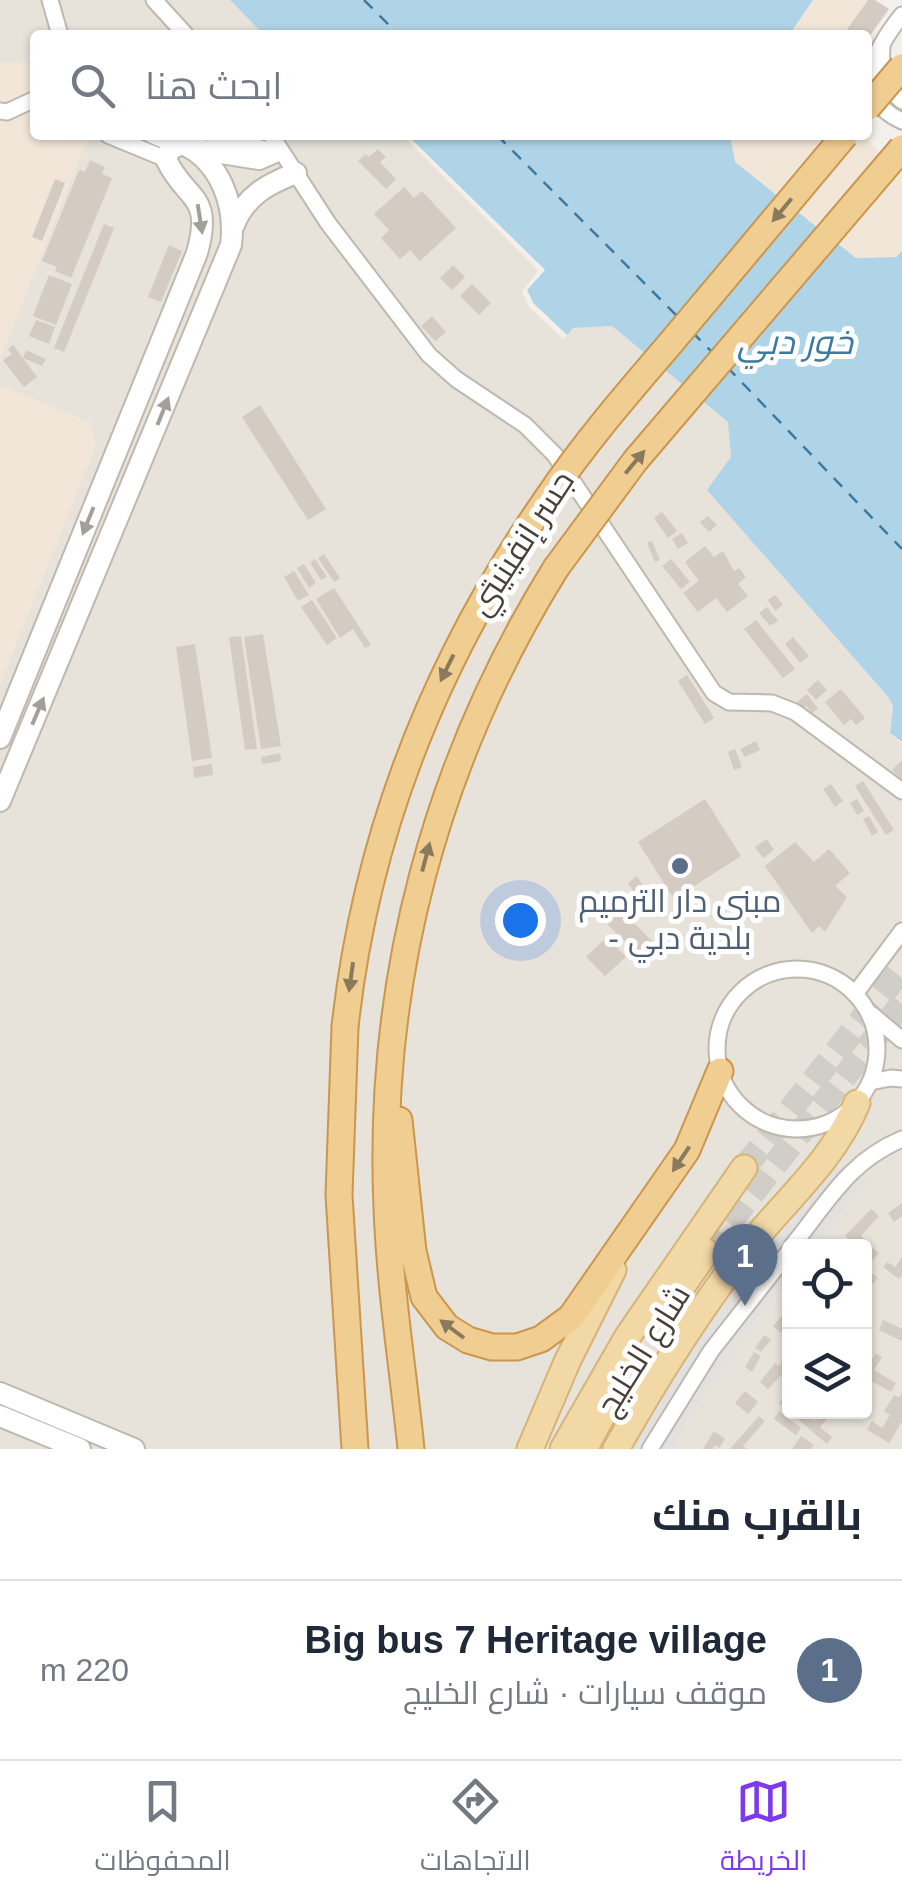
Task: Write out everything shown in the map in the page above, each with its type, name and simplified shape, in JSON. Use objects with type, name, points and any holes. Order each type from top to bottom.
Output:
[{"type":"highway","points":[[872,102],[902,67]]},
{"type":"highway","name":"جسر إنفينيتي","points":[[355,1449],[338,1195],[345,1027],[356,945],[384,824],[414,741],[474,615],[522,534],[576,458],[841,140]]},
{"type":"highway","name":"جسر إنفينيتي","points":[[390,1065],[410,920],[441,806],[479,710],[533,605],[617,484],[902,148]]},
{"type":"highway","points":[[390,1065],[420,1286],[438,1318],[457,1334],[480,1344],[504,1348],[529,1344],[552,1333],[571,1317],[693,1140],[720,1070]]},
{"type":"highway","points":[[390,1065],[386,1206],[411,1449]]},
{"type":"main road","points":[[616,1449],[717,1288],[834,1146],[863,1093]]},
{"type":"main road","name":"شارع الخليج","points":[[546,1449],[600,1365],[744,1168]]},
{"type":"main road","points":[[530,1449],[634,1225]]},
{"type":"main road","name":"شارع الخليج","points":[[584,1449],[644,1343],[706,1252]]},
{"type":"main road","name":"شارع الخليج","points":[[563,1449],[656,1292]]},
{"type":"street","points":[[50,0],[59,30]]},
{"type":"street","points":[[154,0],[181,30]]},
{"type":"street","points":[[872,66],[882,43],[902,16]]},
{"type":"street","points":[[882,43],[882,71],[902,102]]},
{"type":"street","points":[[872,86],[884,108],[902,121]]},
{"type":"street","points":[[0,111],[7,112],[30,101]]},
{"type":"street","points":[[130,140],[177,151],[259,160],[277,147]]},
{"type":"street","points":[[159,140],[206,162],[224,186],[234,225]]},
{"type":"street","points":[[239,140],[277,147],[345,246],[429,355],[456,379],[525,425],[554,455],[714,693],[729,702],[772,703],[795,712],[902,791]]},
{"type":"street","points":[[0,738],[203,233],[202,213],[177,151]]},
{"type":"street","points":[[0,801],[224,264],[234,225],[244,205],[260,190],[296,173]]},
{"type":"street","points":[[118,449],[143,459]]},
{"type":"street","points":[[855,994],[902,930]]},
{"type":"street","points":[[902,1040],[836,980],[809,971],[785,971],[762,978],[743,992],[728,1010],[718,1044],[720,1070],[730,1093],[746,1111],[779,1127],[815,1127],[838,1118],[863,1093],[891,1078],[902,1079]]},
{"type":"street","points":[[863,1093],[877,1047],[868,1012]]},
{"type":"street","points":[[798,1239],[859,1163],[902,1139]]},
{"type":"street","points":[[650,1449],[712,1351],[782,1260]]},
{"type":"street","points":[[0,1393],[134,1449]]},
{"type":"street","points":[[0,1416],[80,1449]]},
{"type":"shaded area","points":[[0,0],[230,0],[259,30],[30,30],[30,140],[412,140],[545,270],[567,334],[573,328],[612,326],[729,422],[731,457],[775,568],[889,698],[893,707],[890,733],[902,744],[902,1449],[0,1449]]},
{"type":"shaded area","points":[[813,0],[868,0],[847,30],[792,30]]},
{"type":"shaded area","points":[[0,63],[30,63],[30,140],[87,140],[0,360]]},
{"type":"shaded area","points":[[731,140],[868,140],[902,174],[902,251],[896,257],[856,258],[734,162]]},
{"type":"shaded area","points":[[0,385],[91,423],[96,446],[0,685]]},
{"type":"shaded area","points":[[836,1168],[868,1180],[821,1239],[782,1239],[782,1287],[689,1417],[673,1449],[632,1449],[682,1363],[731,1296]]},
{"type":"water","points":[[230,0],[813,0],[792,30],[259,30]]},
{"type":"water","name":"خور دبي","points":[[412,140],[731,140],[735,162],[856,258],[896,257],[902,251],[902,742],[890,733],[893,707],[889,698],[707,490],[731,457],[728,422],[612,326],[573,328],[567,335],[533,303],[527,290],[544,269]]},
{"type":"pier","points":[[407,140],[412,140],[545,270],[527,290],[533,303],[567,335],[563,339],[529,307],[522,292],[538,270]]},
{"type":"building","points":[[868,0],[889,9],[872,33],[847,30]]},
{"type":"building","points":[[378,149],[386,157],[380,162],[396,179],[386,189],[358,161]]},
{"type":"building","points":[[90,160],[105,167],[102,174],[112,178],[71,278],[42,261],[79,170],[85,172]]},
{"type":"building","points":[[55,179],[65,183],[42,241],[32,237]]},
{"type":"building","points":[[404,187],[414,198],[422,191],[456,228],[420,261],[410,250],[400,259],[381,238],[389,230],[374,214]]},
{"type":"building","points":[[104,224],[114,228],[64,352],[54,348]]},
{"type":"building","points":[[169,245],[182,251],[161,302],[148,297]]},
{"type":"building","points":[[453,265],[465,277],[452,290],[440,278]]},
{"type":"building","points":[[49,275],[72,284],[56,325],[33,316]]},
{"type":"building","points":[[472,284],[491,303],[479,315],[460,296]]},
{"type":"building","points":[[432,316],[446,332],[435,341],[421,326]]},
{"type":"building","points":[[36,320],[55,327],[49,344],[29,336]]},
{"type":"building","points":[[13,345],[37,377],[24,387],[3,360],[12,354],[8,349]]},
{"type":"building","points":[[26,350],[46,359],[42,366],[23,358]]},
{"type":"building","points":[[260,405],[326,509],[308,520],[242,417]]},
{"type":"building","points":[[662,512],[677,531],[668,538],[654,518]]},
{"type":"building","points":[[708,516],[717,525],[709,532],[700,522]]},
{"type":"building","points":[[682,533],[688,543],[678,549],[672,539]]},
{"type":"building","points":[[652,541],[660,560],[655,562],[647,543]]},
{"type":"building","points":[[705,546],[714,557],[723,551],[734,571],[739,568],[746,577],[738,584],[748,596],[727,612],[716,598],[698,612],[683,593],[699,581],[685,562]]},
{"type":"building","points":[[324,554],[340,578],[334,582],[318,558]]},
{"type":"building","points":[[315,559],[327,577],[321,580],[310,563]]},
{"type":"building","points":[[671,559],[690,582],[681,589],[662,566]]},
{"type":"building","points":[[304,564],[316,583],[309,588],[297,568]]},
{"type":"building","points":[[294,571],[309,595],[298,601],[284,577]]},
{"type":"building","points":[[334,588],[371,645],[365,648],[353,629],[340,638],[316,599]]},
{"type":"building","points":[[775,595],[783,605],[775,611],[768,600]]},
{"type":"building","points":[[312,600],[337,638],[327,645],[301,607]]},
{"type":"building","points":[[767,607],[778,621],[770,626],[759,613]]},
{"type":"building","points":[[756,620],[795,669],[783,678],[744,629]]},
{"type":"building","points":[[263,634],[281,746],[261,749],[244,637]]},
{"type":"building","points":[[241,636],[257,749],[245,750],[229,637]]},
{"type":"building","points":[[793,637],[809,656],[800,663],[785,644]]},
{"type":"building","points":[[195,644],[212,758],[192,761],[176,647]]},
{"type":"building","points":[[687,675],[714,718],[705,724],[678,681]]},
{"type":"building","points":[[818,680],[827,690],[816,700],[807,690]]},
{"type":"building","points":[[841,689],[865,718],[856,725],[851,719],[844,725],[825,702]]},
{"type":"building","points":[[807,694],[818,709],[812,713],[797,702]]},
{"type":"building","points":[[756,741],[760,750],[745,757],[740,749]]},
{"type":"building","points":[[735,749],[742,767],[734,770],[728,752]]},
{"type":"building","points":[[280,753],[281,761],[262,764],[261,757]]},
{"type":"building","points":[[902,760],[902,780],[892,770]]},
{"type":"building","points":[[212,764],[213,775],[194,778],[193,767]]},
{"type":"building","points":[[863,781],[894,830],[886,835],[855,786]]},
{"type":"building","points":[[831,784],[843,801],[835,807],[823,789]]},
{"type":"building","points":[[705,799],[741,856],[674,899],[638,842]]},
{"type":"building","points":[[857,799],[864,811],[857,815],[850,803]]},
{"type":"building","points":[[869,816],[878,832],[872,836],[863,819]]},
{"type":"building","points":[[767,839],[774,850],[763,858],[755,847]]},
{"type":"building","points":[[795,842],[814,862],[829,849],[850,873],[835,886],[847,897],[825,932],[819,926],[812,933],[765,866]]},
{"type":"building","points":[[637,876],[658,909],[649,915],[628,883]]},
{"type":"building","points":[[621,910],[653,942],[640,956],[607,924]]},
{"type":"building","points":[[607,937],[626,957],[605,976],[586,957]]},
{"type":"building","points":[[902,1203],[902,1216],[894,1222],[888,1213]]},
{"type":"building","points":[[871,1209],[879,1216],[861,1236],[864,1239],[845,1236]]},
{"type":"building","points":[[902,1257],[899,1279],[883,1267],[887,1262],[895,1267]]},
{"type":"building","points":[[782,1316],[782,1332],[773,1326]]},
{"type":"building","points":[[883,1320],[902,1329],[902,1341],[879,1330]]},
{"type":"building","points":[[764,1335],[771,1340],[761,1352],[755,1348]]},
{"type":"building","points":[[754,1352],[761,1356],[752,1372],[745,1367]]},
{"type":"building","points":[[875,1353],[882,1357],[874,1370],[896,1383],[891,1392],[872,1381]]},
{"type":"building","points":[[782,1362],[782,1374],[768,1389],[760,1382],[775,1363],[779,1366]]},
{"type":"building","points":[[745,1391],[758,1402],[748,1414],[735,1403]]},
{"type":"building","points":[[902,1393],[902,1422],[889,1443],[867,1430],[872,1421],[882,1428],[890,1415],[884,1411],[894,1395],[899,1398]]},
{"type":"building","points":[[779,1411],[782,1419],[789,1419],[801,1428],[796,1435],[774,1419]]},
{"type":"building","points":[[759,1416],[765,1421],[743,1446],[747,1449],[730,1449]]},
{"type":"building","points":[[798,1419],[827,1419],[820,1427],[832,1437],[827,1444]]},
{"type":"building","points":[[714,1431],[725,1439],[719,1448],[715,1445],[713,1449],[703,1449]]},
{"type":"building","points":[[801,1436],[814,1445],[811,1449],[792,1449]]},
{"type":"ferry route","points":[[364,0],[394,30]]},
{"type":"ferry route","points":[[502,140],[676,315]]},
{"type":"ferry route","points":[[692,332],[711,351]]},
{"type":"ferry route","points":[[727,367],[902,549]]},
{"type":"tunnel","points":[[744,1168],[902,969]]},
{"type":"tunnel","points":[[706,1252],[902,1004]]},
{"type":"place","name":"مبنى دار الترميم - بلدية دبي","points":[[680,866]]},
{"type":"place","name":"Big bus 7 Heritage village","points":[[745,1306]]}]
